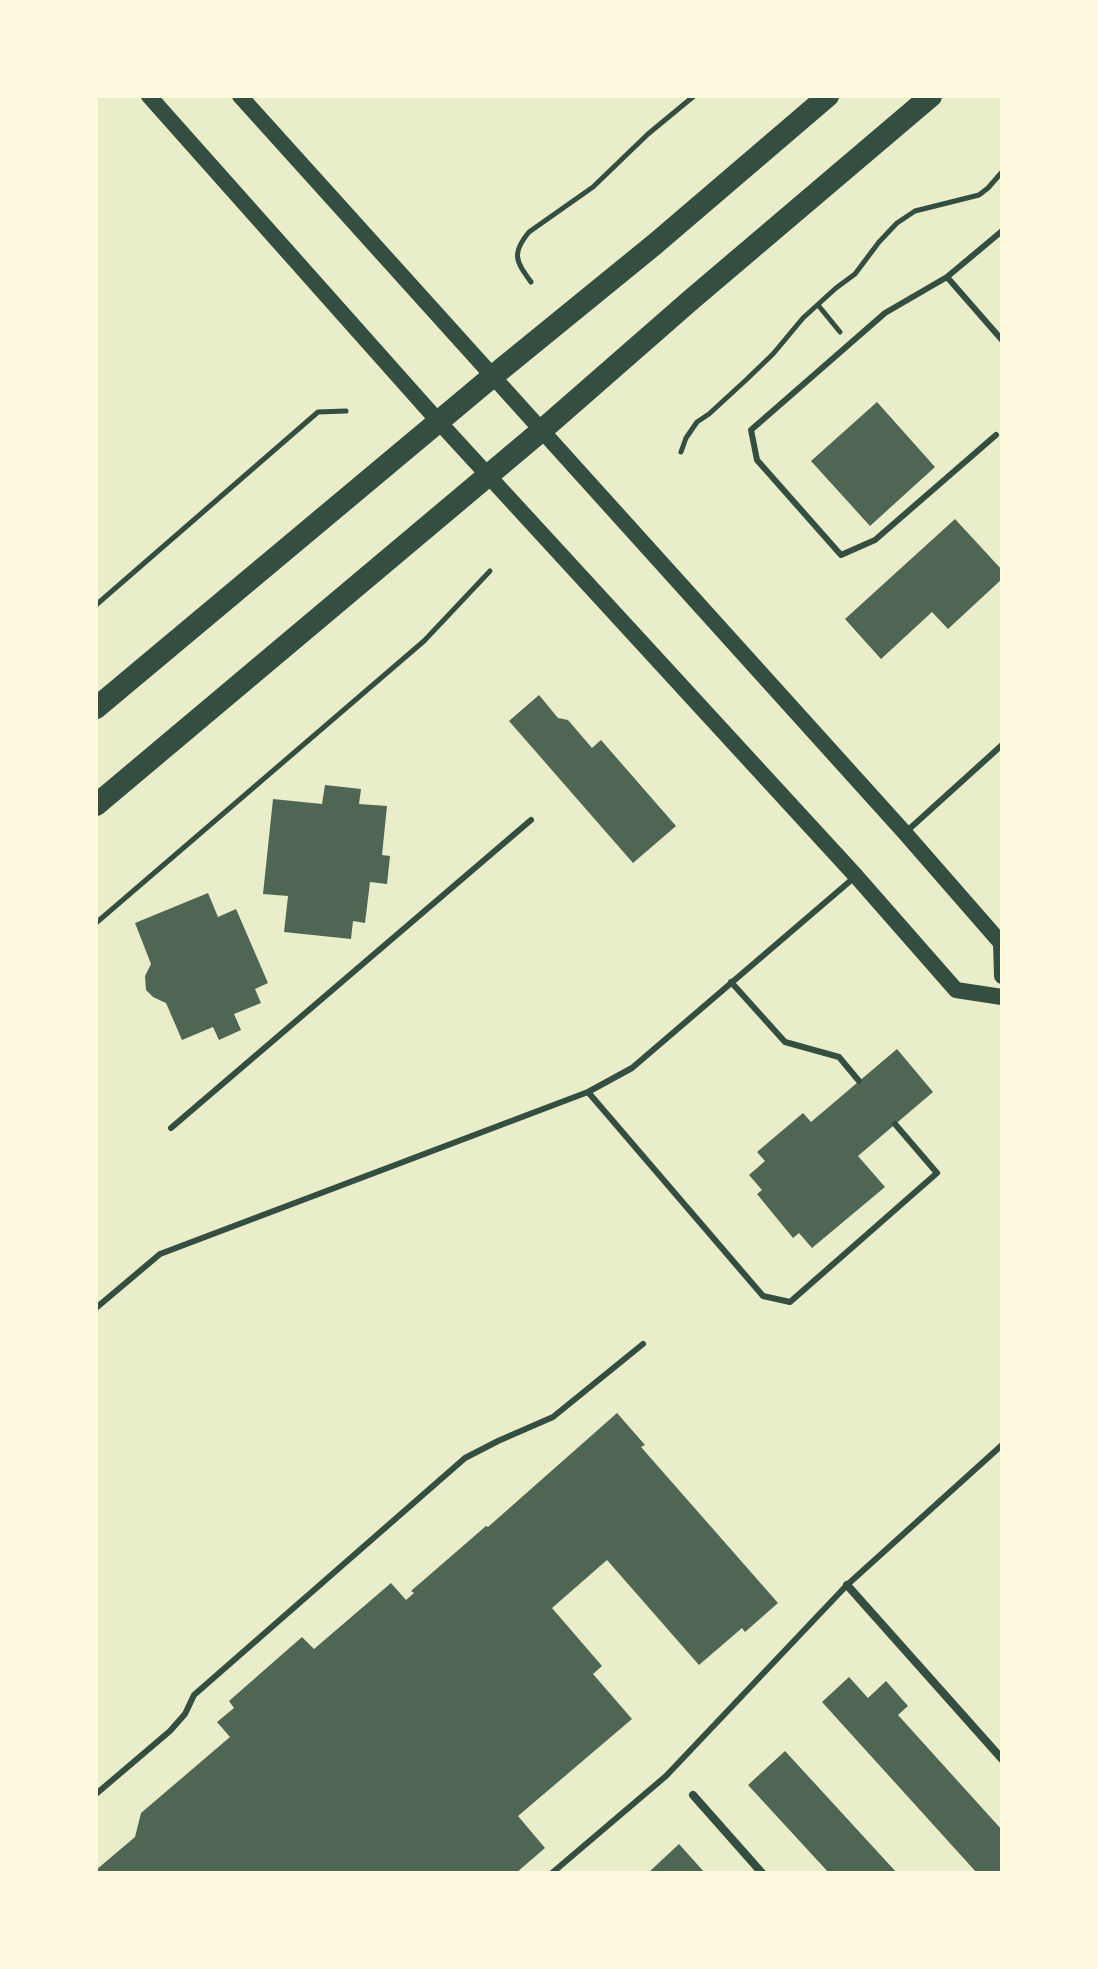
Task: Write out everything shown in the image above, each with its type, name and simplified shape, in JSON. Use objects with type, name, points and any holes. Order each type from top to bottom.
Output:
[{"type":"highway","points":[[96,708],[655,244],[828,96]]},
{"type":"highway","points":[[96,805],[541,431],[931,96]]},
{"type":"main road","points":[[149,96],[439,422],[856,876],[956,990],[1002,997]]},
{"type":"main road","points":[[240,96],[1001,943],[1002,976]]},
{"type":"street","points":[[847,1585],[1002,1759]]},
{"type":"street","points":[[693,1795],[762,1873]]},
{"type":"lane","points":[[996,435],[875,540],[841,555],[757,460],[751,430],[885,313],[947,277],[1002,231]]},
{"type":"lane","points":[[947,277],[1002,340]]},
{"type":"lane","points":[[905,833],[1002,745]]},
{"type":"lane","points":[[171,1128],[531,820]]},
{"type":"lane","points":[[96,1308],[160,1254],[588,1092],[632,1068],[856,876]]},
{"type":"lane","points":[[731,982],[785,1042],[839,1057],[859,1081]]},
{"type":"lane","points":[[588,1092],[763,1296],[790,1302],[937,1173],[895,1124]]},
{"type":"lane","points":[[96,1794],[170,1731],[185,1714],[194,1695],[465,1458],[553,1417],[643,1344]]},
{"type":"lane","points":[[552,1873],[666,1776],[847,1585],[1002,1445]]},
{"type":"path","points":[[531,282],[518,263],[517,252],[529,232],[593,187],[648,134],[694,96]]},
{"type":"path","points":[[681,452],[697,422],[773,354],[803,318],[860,269],[897,223],[915,211],[979,195],[1002,172]]},
{"type":"path","points":[[818,305],[850,344]]},
{"type":"path","points":[[96,605],[318,412],[346,411]]},
{"type":"path","points":[[96,923],[424,641],[490,571]]},
{"type":"building","points":[[877,402],[935,467],[870,526],[811,461]]},
{"type":"building","points":[[955,519],[1002,570],[1002,579],[948,629],[932,612],[881,659],[845,619]]},
{"type":"building","points":[[539,695],[558,718],[568,720],[592,748],[601,740],[676,826],[633,863],[509,721]]},
{"type":"building","points":[[325,785],[361,789],[359,804],[387,806],[382,855],[390,856],[387,884],[370,882],[365,923],[353,921],[351,939],[284,932],[288,896],[263,894],[273,799],[322,804]]},
{"type":"building","points":[[208,893],[218,917],[236,909],[268,983],[255,989],[261,1003],[234,1014],[241,1030],[219,1040],[213,1027],[182,1040],[166,1003],[146,990],[145,976],[151,964],[135,923]]},
{"type":"building","points":[[897,1049],[933,1092],[858,1156],[885,1187],[812,1248],[799,1233],[793,1238],[757,1194],[762,1190],[749,1175],[765,1161],[757,1152],[803,1113],[811,1122]]},
{"type":"building","points":[[617,1413],[645,1445],[641,1447],[778,1603],[745,1632],[742,1628],[699,1665],[607,1560],[552,1608],[602,1666],[593,1674],[632,1719],[518,1816],[545,1848],[516,1873],[96,1873],[135,1837],[141,1813],[230,1737],[217,1722],[234,1708],[229,1701],[302,1637],[314,1649],[391,1583],[406,1600],[414,1593],[411,1591]]},
{"type":"building","points":[[849,1677],[868,1698],[886,1681],[908,1706],[898,1715],[1002,1830],[1002,1873],[977,1873],[822,1702]]},
{"type":"building","points":[[785,1751],[897,1873],[829,1873],[748,1785]]},
{"type":"building","points":[[679,1844],[705,1873],[648,1873]]}]
